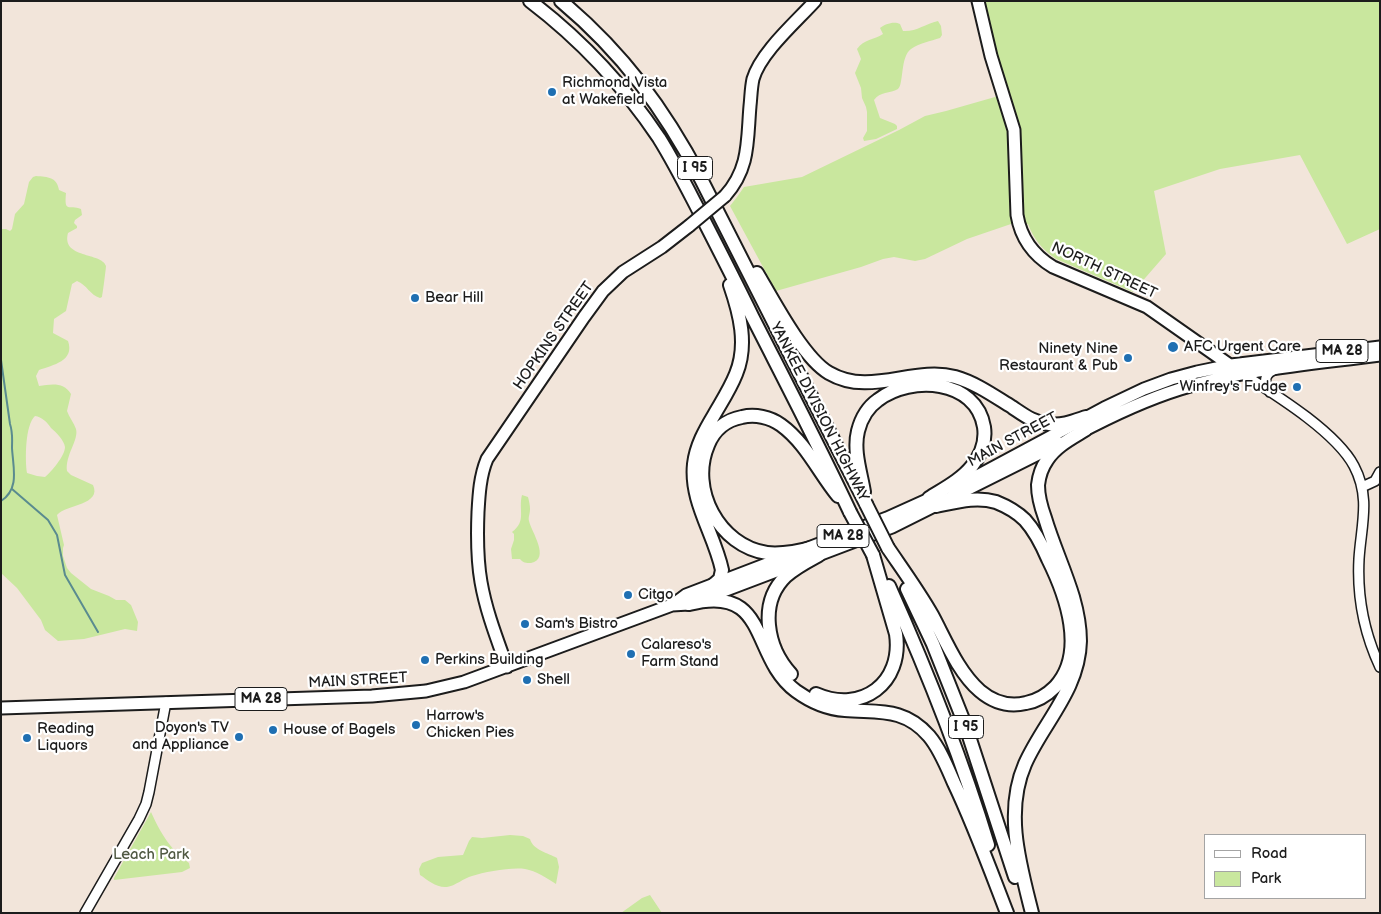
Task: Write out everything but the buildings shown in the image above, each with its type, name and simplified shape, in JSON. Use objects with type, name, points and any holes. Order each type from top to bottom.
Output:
[{"type":"highway","name":"YANKEE DIVISION HIGHWAY","points":[[530,1],[562,26],[619,84],[659,139],[690,194],[873,555],[924,666],[969,784],[1008,913]]},
{"type":"highway","name":"YANKEE DIVISION HIGHWAY","points":[[561,1],[609,46],[643,86],[672,127],[701,180],[866,504],[933,644],[966,728],[1026,913]]},
{"type":"highway","points":[[701,180],[782,316],[812,358],[828,373],[847,380],[868,383],[887,382],[917,376],[956,377],[976,385],[1025,416],[1039,422],[1050,424],[1086,423]]},
{"type":"highway","points":[[690,194],[730,285],[740,320],[742,340],[742,355],[737,371],[702,437],[694,464],[695,492],[722,570],[720,579],[712,586]]},
{"type":"highway","points":[[866,504],[856,440],[860,423],[866,412],[876,401],[896,390],[931,385],[952,388],[968,399],[980,415],[984,434],[982,450],[971,468],[933,502]]},
{"type":"highway","points":[[817,551],[765,553],[738,542],[720,524],[707,500],[702,472],[707,448],[711,438],[719,428],[734,419],[749,416],[766,418],[781,425],[796,439],[828,485],[850,512]]},
{"type":"highway","points":[[1032,913],[1017,849],[1014,824],[1017,789],[1025,763],[1068,689],[1074,674],[1080,648],[1078,622],[1073,597],[1040,503],[1038,486],[1042,471],[1052,453],[1086,423]]},
{"type":"highway","points":[[888,548],[931,613],[964,672],[978,689],[986,696],[995,700],[1015,704],[1034,701],[1051,691],[1065,672],[1070,652],[1070,619],[1055,573],[1037,537],[1024,520],[996,502],[975,499],[933,502]]},
{"type":"highway","points":[[817,551],[793,570],[777,588],[770,607],[769,622],[772,639],[781,662],[798,682],[824,697],[836,700],[849,700],[867,696],[879,687],[891,672],[896,658],[897,643],[894,626],[873,555]]},
{"type":"highway","points":[[689,604],[708,600],[721,601],[735,605],[742,610],[753,622],[769,658],[778,672],[791,688],[814,702],[839,710],[879,711],[895,714],[914,723],[926,733],[940,754],[960,796],[1008,913]]},
{"type":"main road","name":"HOPKINS STREET","points":[[507,667],[488,612],[479,564],[478,508],[481,479],[487,459],[584,317],[604,291],[623,272],[662,247],[689,226],[725,196],[737,181],[744,163],[755,75],[770,51],[815,1]]},
{"type":"main road","name":"NORTH STREET","points":[[978,1],[988,44],[1015,136],[1016,196],[1019,224],[1030,248],[1039,258],[1053,267],[1147,307],[1243,374]]},
{"type":"main road","name":"MAIN STREET","points":[[672,605],[689,604],[817,551],[887,518],[933,502],[979,476],[1086,423],[1137,392],[1171,379],[1231,365],[1380,347]]},
{"type":"main road","name":"MAIN STREET","points":[[1086,423],[1179,390],[1243,374],[1380,355]]},
{"type":"main road","name":"MAIN STREET","points":[[1,708],[426,692],[452,686],[507,667],[672,605],[686,595],[817,551]]},
{"type":"street","points":[[1270,392],[1266,384],[1266,376],[1278,368]]},
{"type":"street","name":"NORTH STREET","points":[[1243,374],[1313,423],[1341,449],[1353,464],[1362,487],[1364,508],[1359,559],[1360,596],[1368,635],[1380,667]]},
{"type":"street","points":[[1362,487],[1373,482],[1380,472]]},
{"type":"street","points":[[85,913],[146,804],[166,702]]},
{"type":"green space","points":[[983,1],[1380,1],[1380,229],[1347,244],[1300,155],[1220,169],[1154,191],[1166,254],[1133,292],[1056,259],[1039,244],[1028,224],[1011,224],[967,239],[925,259],[915,261],[894,257],[883,259],[776,291],[730,206],[744,187],[802,177],[925,116],[995,97],[1008,90],[989,28]]},
{"type":"green space","points":[[938,21],[941,26],[942,35],[940,38],[911,49],[905,58],[898,89],[879,95],[874,100],[880,118],[895,124],[897,129],[876,139],[864,141],[863,138],[867,131],[867,112],[855,73],[861,59],[857,49],[866,41],[883,34],[880,28],[887,24],[898,23],[903,31],[908,31]]},
{"type":"green space","points":[[33,177],[51,178],[54,180],[59,190],[66,193],[67,206],[81,209],[82,215],[74,223],[77,228],[68,233],[67,241],[70,247],[76,251],[103,262],[106,266],[102,297],[97,297],[77,281],[72,284],[66,311],[54,319],[53,333],[68,341],[68,353],[66,358],[56,364],[39,370],[36,376],[39,386],[53,384],[65,387],[71,394],[67,411],[76,429],[76,438],[68,459],[67,471],[71,475],[93,485],[93,497],[57,515],[64,545],[63,556],[71,573],[91,589],[116,600],[125,600],[131,605],[138,622],[137,631],[125,629],[84,639],[58,641],[45,630],[41,620],[17,588],[1,573],[1,229],[10,231],[12,229],[15,214],[24,204],[29,182]],"holes":[[[35,416],[48,424],[65,447],[60,459],[45,477],[27,473],[26,452],[29,427]]]},
{"type":"green space","points":[[522,495],[528,497],[530,508],[529,521],[540,551],[537,560],[531,563],[520,559],[512,559],[511,549],[514,534],[512,532],[517,528],[521,519]]},
{"type":"green space","name":"Leach Park","points":[[151,812],[167,840],[176,852],[189,863],[190,868],[182,872],[114,880],[114,878]]},
{"type":"green space","points":[[510,835],[523,836],[530,839],[537,849],[557,858],[559,867],[556,884],[537,873],[525,869],[498,870],[477,874],[447,887],[436,885],[420,875],[419,869],[422,863],[438,857],[463,855],[472,837],[482,838]]},
{"type":"green space","points":[[650,895],[662,913],[621,913],[642,898]]},
{"type":"waterway","points":[[1,360],[12,433],[14,470],[11,490],[1,501]]},
{"type":"waterway","points":[[12,489],[48,520],[57,535],[65,575],[98,632]]},
{"type":"place","name":"Richmond Vista at Wakefield","points":[[552,92]]},
{"type":"place","name":"Bear Hill","points":[[415,298]]},
{"type":"place","name":"AFC Urgent Care","points":[[1173,347]]},
{"type":"place","name":"Ninety Nine Restaurant & Pub","points":[[1128,358]]},
{"type":"place","name":"Winfrey's Fudge","points":[[1297,387]]},
{"type":"place","name":"Citgo","points":[[628,595]]},
{"type":"place","name":"Sam's Bistro","points":[[525,624]]},
{"type":"place","name":"Calareso's Farm Stand","points":[[631,654]]},
{"type":"place","name":"Perkins Building","points":[[425,660]]},
{"type":"place","name":"Shell","points":[[527,680]]},
{"type":"place","name":"Harrow's Chicken Pies","points":[[416,725]]},
{"type":"place","name":"House of Bagels","points":[[273,730]]},
{"type":"place","name":"Doyon's TV and Appliance","points":[[239,737]]},
{"type":"place","name":"Reading Liquors","points":[[27,738]]}]
